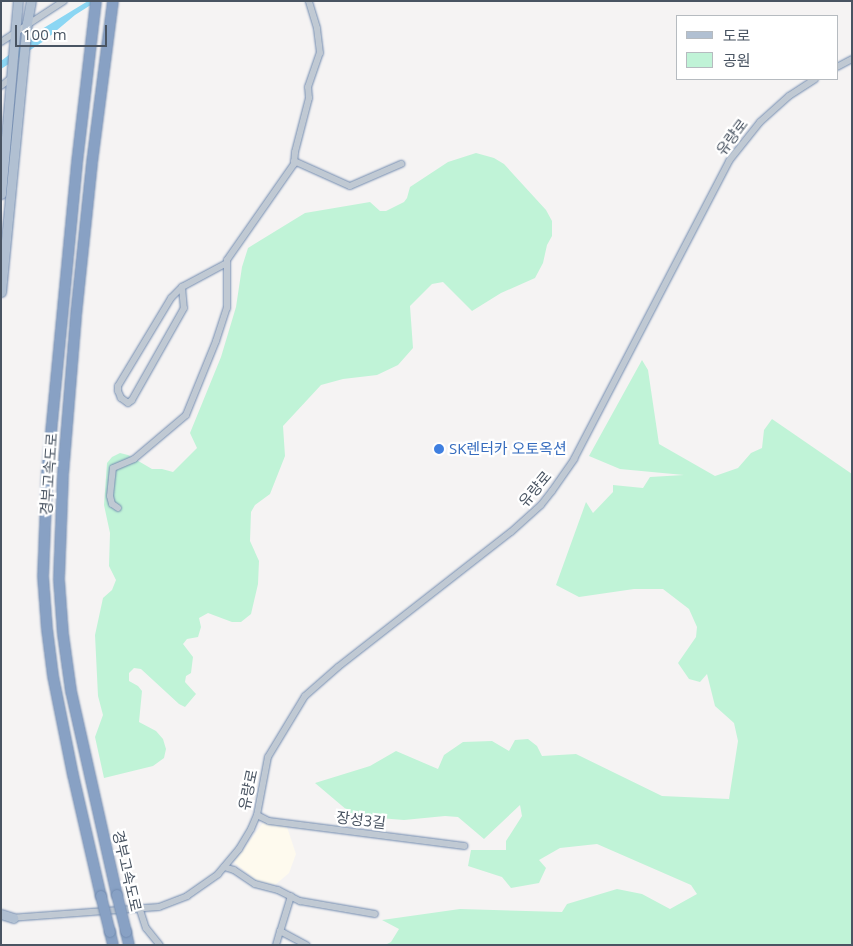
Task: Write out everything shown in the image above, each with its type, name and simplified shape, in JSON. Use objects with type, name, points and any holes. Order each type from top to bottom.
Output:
[{"type":"highway","name":"경부고속도로","points":[[96,1],[47,474],[43,576],[53,676],[73,775],[113,945]]},
{"type":"highway","name":"경부고속도로","points":[[113,1],[92,163],[76,316],[63,474],[59,580],[63,634],[71,691],[129,945]]},
{"type":"main road","points":[[1,194],[18,1]]},
{"type":"main road","points":[[1,292],[27,24],[32,1]]},
{"type":"main road","points":[[1,918],[13,918]]},
{"type":"street","points":[[1,42],[15,35],[27,24],[64,1]]},
{"type":"street","points":[[118,508],[112,504],[110,496],[112,468],[134,458],[186,415],[216,341],[227,308],[227,260],[294,161],[309,98],[308,87],[320,54],[317,28],[309,1]]},
{"type":"street","points":[[838,66],[852,59]]},
{"type":"street","points":[[1,86],[11,76]]},
{"type":"street","name":"유량로","points":[[13,918],[140,910],[166,905],[187,896],[224,867],[239,849],[257,815],[268,758],[305,696],[344,662],[511,532],[541,505],[574,459],[729,161],[760,122],[789,96],[813,80]]},
{"type":"street","points":[[294,161],[350,186],[401,164]]},
{"type":"street","points":[[182,287],[184,308],[132,400],[128,403],[121,398],[118,386],[171,298],[182,287],[227,263]]},
{"type":"street","name":"장성3길","points":[[257,815],[269,821],[464,846]]},
{"type":"street","points":[[224,867],[234,870],[255,884],[319,905],[375,914]]},
{"type":"street","points":[[276,945],[291,896]]},
{"type":"street","points":[[140,910],[146,928],[160,945]]},
{"type":"street","points":[[280,931],[306,945]]},
{"type":"shaded area","points":[[263,823],[287,827],[296,854],[289,873],[275,885],[257,881],[234,862]]},
{"type":"green space","points":[[476,153],[494,158],[504,164],[546,210],[552,221],[552,236],[547,245],[543,263],[535,278],[501,293],[472,311],[443,282],[432,284],[410,306],[413,348],[398,365],[377,375],[343,379],[321,385],[283,426],[285,456],[270,494],[255,505],[251,512],[250,541],[259,561],[258,584],[251,614],[241,622],[232,622],[208,613],[199,618],[201,627],[198,637],[187,639],[183,644],[193,657],[191,673],[186,676],[185,682],[196,694],[185,707],[179,704],[141,669],[134,668],[129,673],[129,681],[138,686],[142,691],[139,722],[156,731],[163,739],[166,749],[164,758],[153,766],[104,778],[95,737],[103,715],[98,696],[95,635],[103,598],[112,590],[116,580],[109,566],[110,533],[104,505],[107,463],[112,457],[120,453],[128,455],[152,469],[173,472],[197,448],[190,433],[221,357],[236,307],[242,267],[248,248],[305,213],[370,202],[380,211],[386,211],[404,202],[410,187],[448,162]]},
{"type":"green space","points":[[642,360],[648,370],[659,444],[715,476],[738,468],[751,453],[762,448],[764,430],[772,419],[852,474],[852,945],[385,945],[391,942],[399,929],[382,920],[460,909],[562,912],[567,904],[617,889],[642,894],[670,909],[697,894],[691,885],[597,844],[560,848],[539,860],[546,868],[539,883],[511,888],[502,877],[468,866],[471,850],[506,850],[506,841],[522,816],[520,805],[484,839],[458,817],[445,816],[404,820],[354,816],[315,783],[370,766],[396,751],[438,769],[444,755],[463,742],[492,741],[509,751],[515,740],[528,739],[537,746],[542,756],[576,754],[662,796],[729,799],[738,741],[734,723],[715,706],[707,674],[700,682],[689,679],[678,663],[696,637],[697,627],[689,609],[663,589],[634,589],[579,597],[556,585],[586,502],[593,513],[613,492],[613,485],[643,488],[650,477],[684,475],[620,469],[589,456]]},
{"type":"water","points":[[88,1],[97,1],[75,15],[44,41],[1,69],[1,61],[42,29]]},
{"type":"place","name":"SK렌터카 오토옥션","points":[[439,449]]}]
